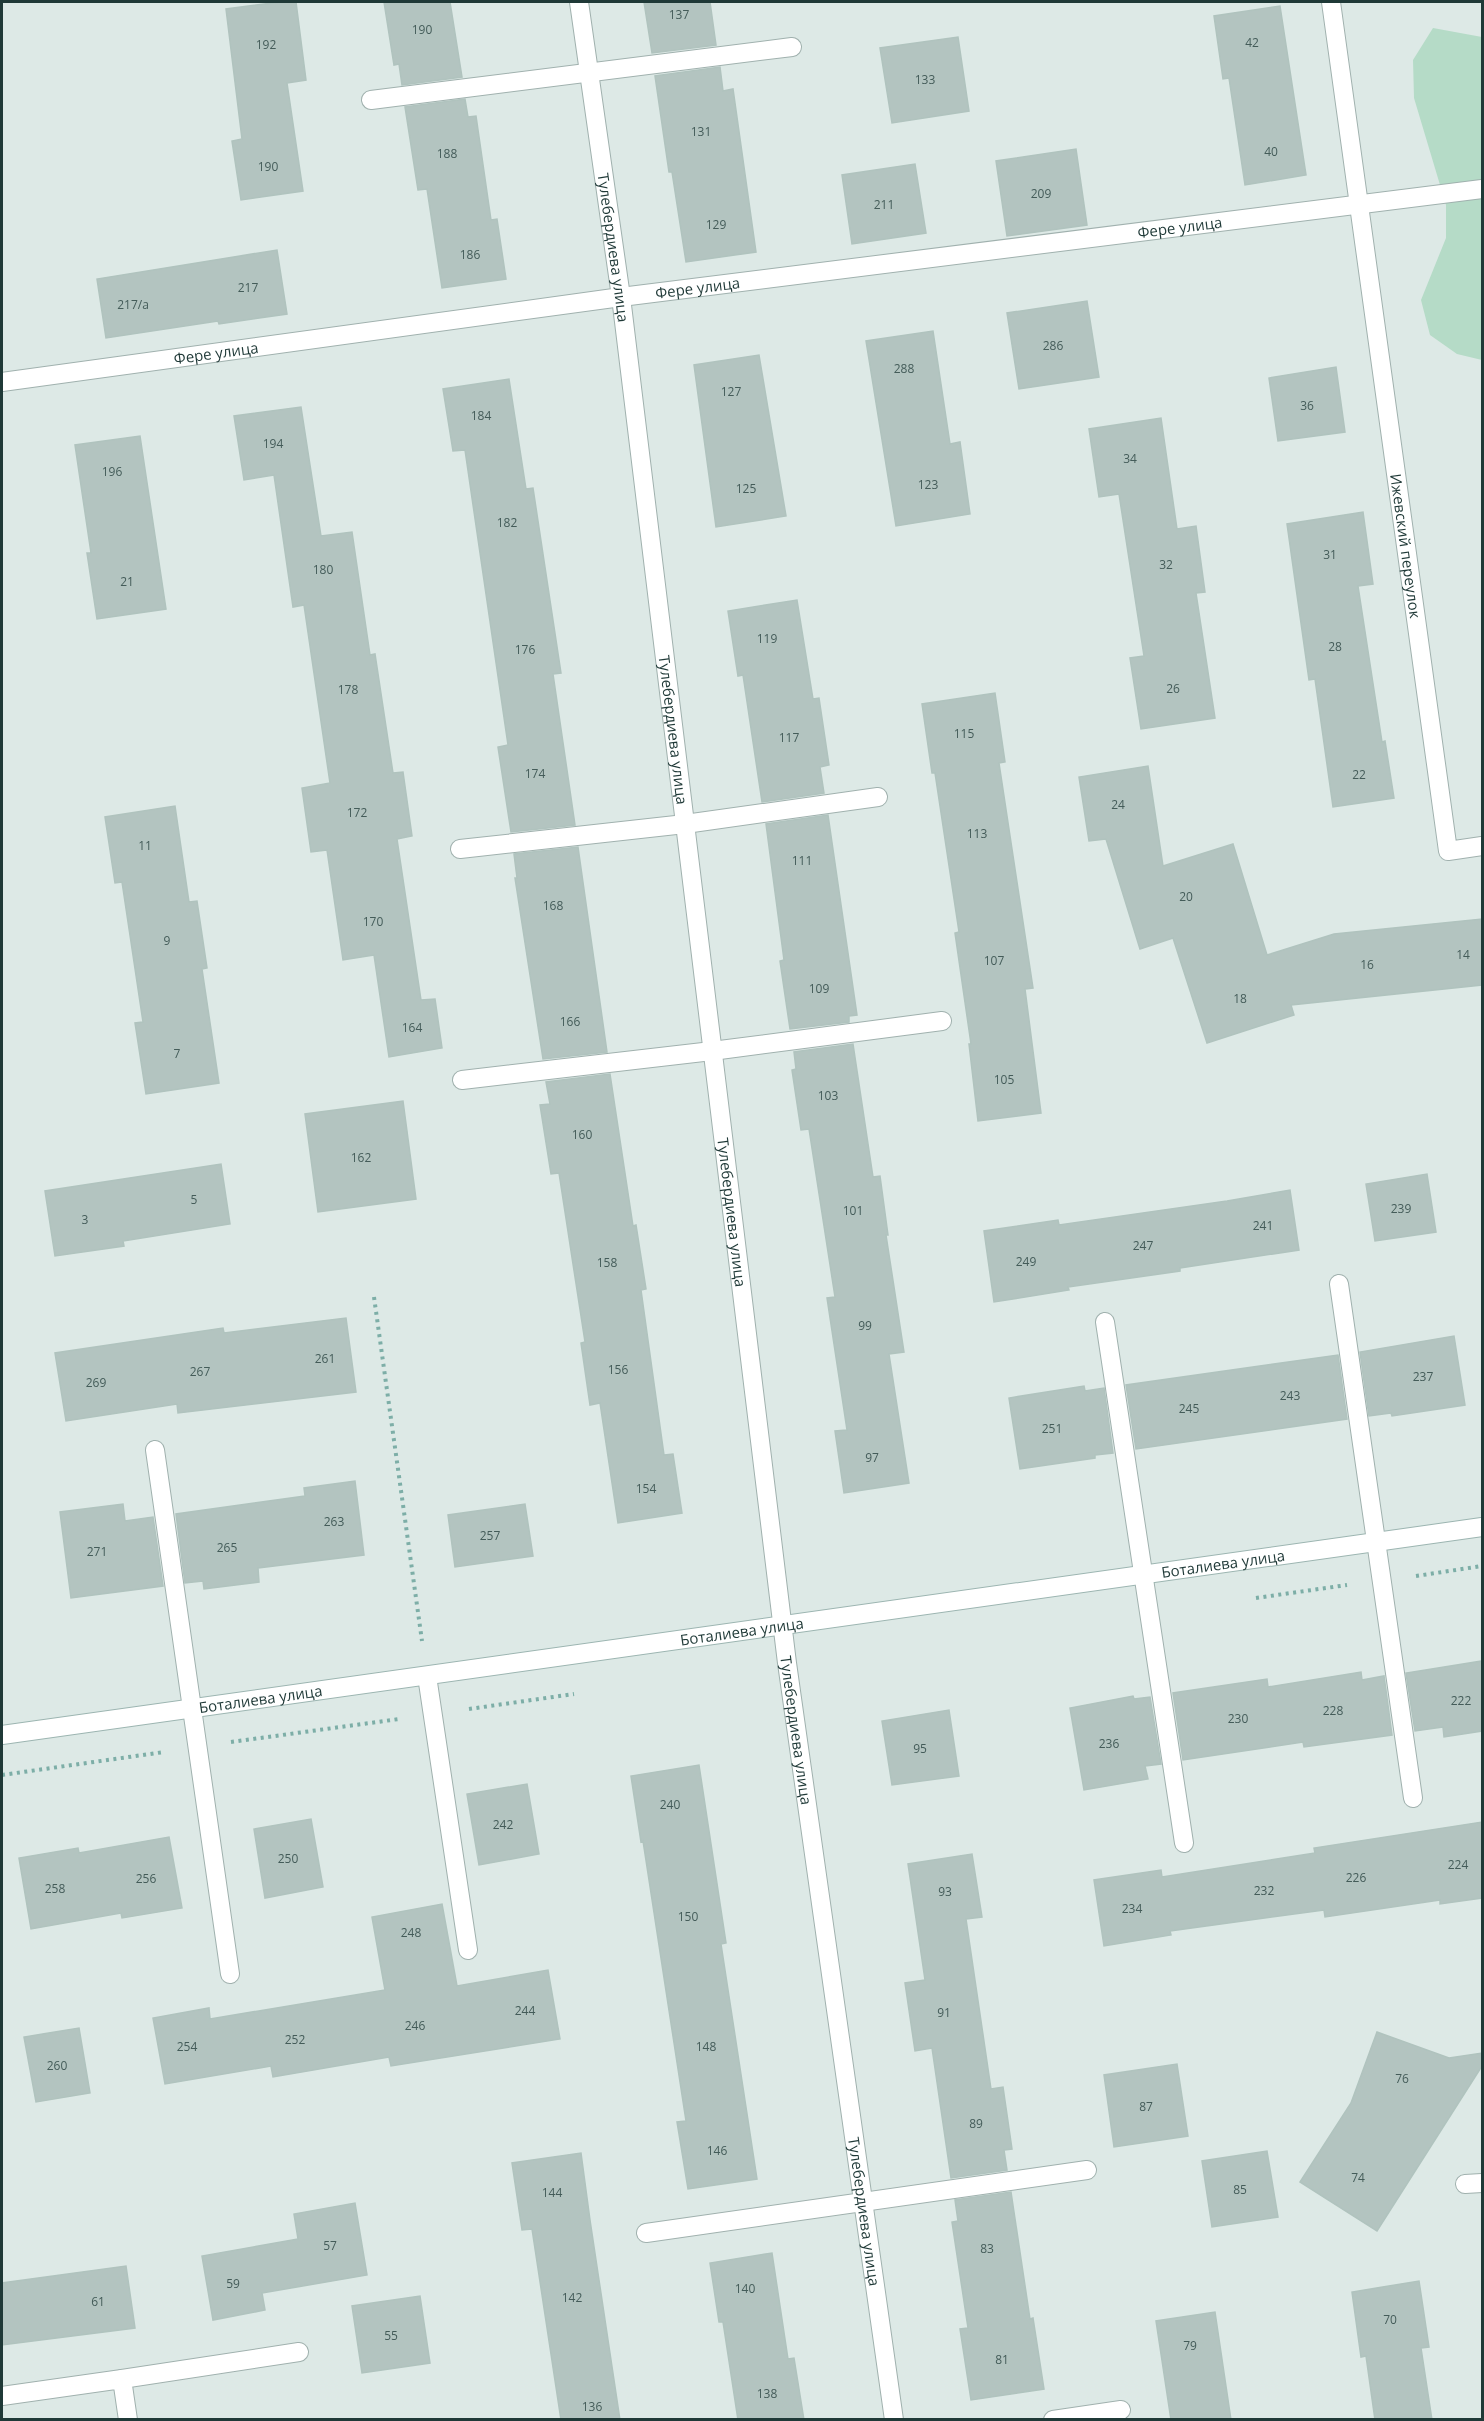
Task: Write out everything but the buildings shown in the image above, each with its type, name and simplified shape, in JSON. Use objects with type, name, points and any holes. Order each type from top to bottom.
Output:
[{"type":"street","name":"Тулебердиева улица","points":[[579,2],[621,297],[782,1626],[894,2420]]},
{"type":"street","name":"Ижевский переулок","points":[[1331,2],[1448,851],[1482,846]]},
{"type":"street","points":[[371,100],[792,47]]},
{"type":"street","points":[[1359,204],[1482,189]]},
{"type":"street","name":"Фере улица","points":[[2,382],[621,297],[1359,204]]},
{"type":"street","points":[[460,849],[685,824],[878,797]]},
{"type":"street","points":[[462,1080],[942,1021]]},
{"type":"street","points":[[1339,1284],[1413,1798]]},
{"type":"street","points":[[1105,1322],[1184,1843]]},
{"type":"street","points":[[155,1450],[230,1974]]},
{"type":"street","name":"Боталиева улица","points":[[2,1736],[1482,1527]]},
{"type":"street","points":[[427,1676],[468,1950]]},
{"type":"street","points":[[646,2233],[1087,2170]]},
{"type":"street","points":[[2,2396],[299,2352]]},
{"type":"street","points":[[122,2379],[128,2420]]},
{"type":"street","points":[[1053,2420],[1121,2410]]},
{"type":"path","points":[[374,1297],[427,1676]]},
{"type":"path","points":[[2,1774],[583,1692]]},
{"type":"green space","points":[[1433,28],[1482,37],[1482,360],[1457,354],[1430,335],[1421,300],[1446,238],[1446,205],[1414,98],[1413,60]]}]
